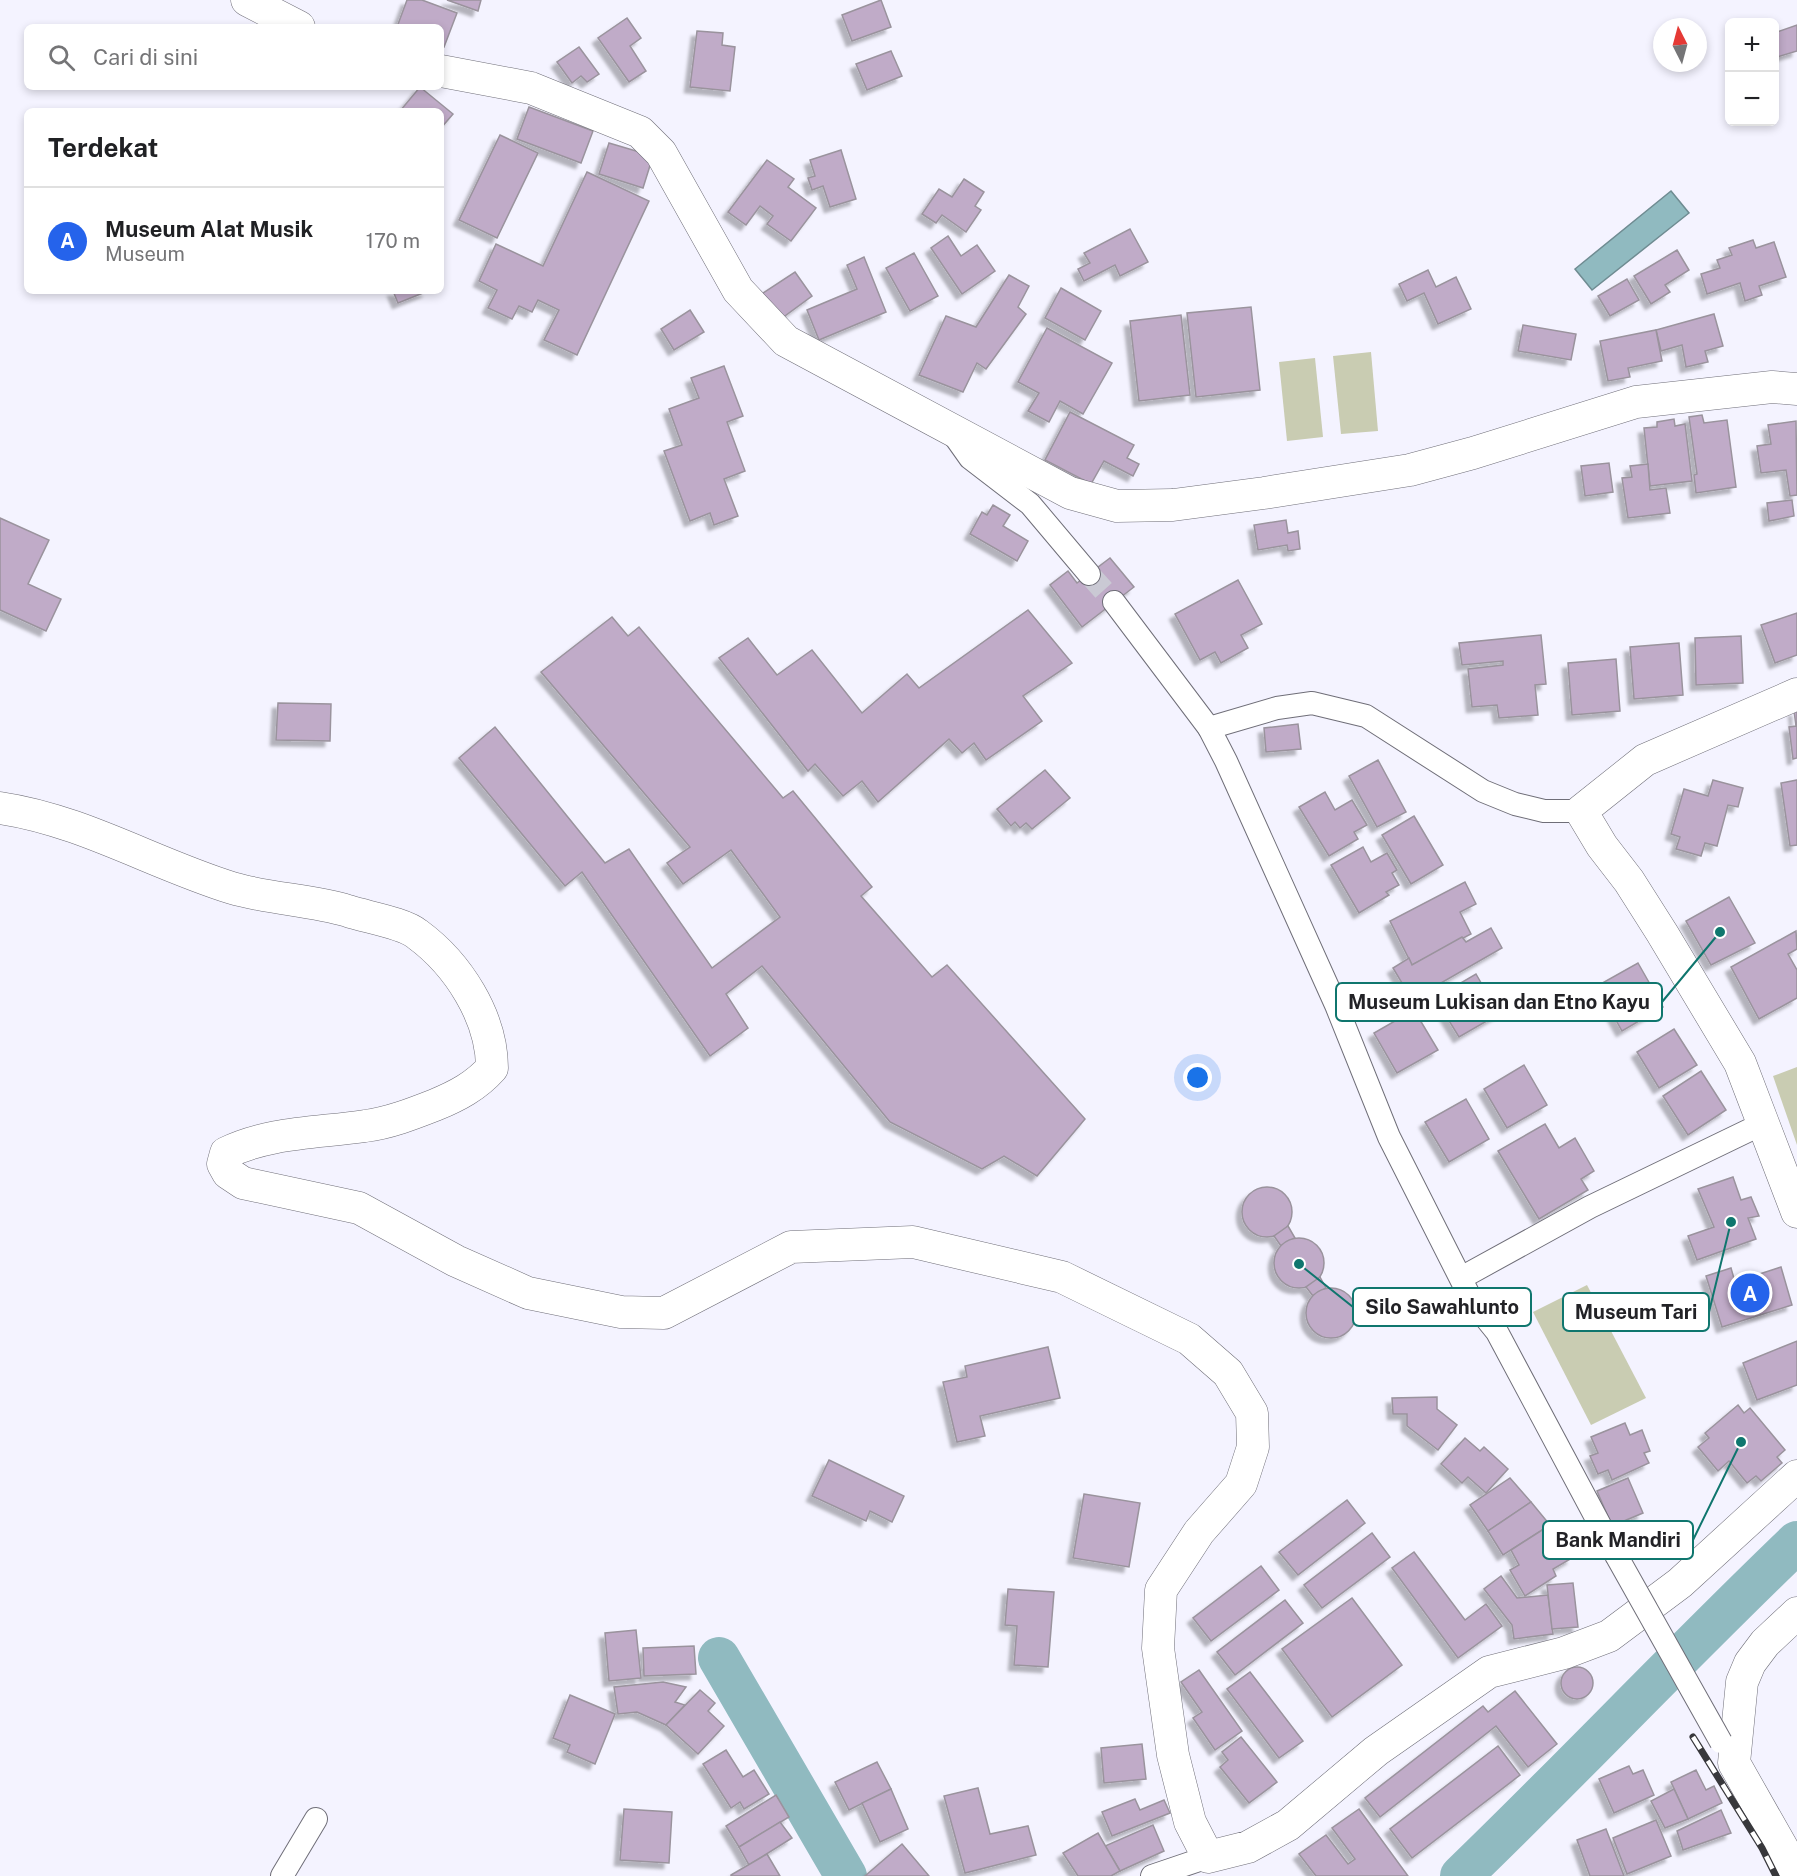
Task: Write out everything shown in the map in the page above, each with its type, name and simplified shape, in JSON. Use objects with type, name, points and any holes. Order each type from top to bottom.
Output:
[{"type":"street","points":[[247,0],[293,24]]},
{"type":"street","points":[[444,72],[531,88],[640,132],[661,153],[738,290],[786,341],[853,379],[945,424],[1001,458],[1070,493],[1117,506],[1173,505],[1410,470],[1473,453],[1636,402],[1772,387],[1797,389]]},
{"type":"street","points":[[945,424],[970,458],[1030,504],[1089,574]]},
{"type":"street","points":[[1114,602],[1209,728],[1336,1005],[1389,1137],[1472,1301],[1497,1332],[1617,1555],[1797,1874]]},
{"type":"street","points":[[1209,728],[1277,708],[1312,703],[1366,716],[1483,791],[1544,811],[1581,811],[1645,760],[1797,694]]},
{"type":"street","points":[[0,808],[75,827],[233,888],[337,908],[416,932],[449,964],[481,1014],[492,1051],[492,1068],[478,1084],[400,1118],[367,1126],[284,1136],[243,1144],[226,1153],[223,1164],[228,1173],[243,1183],[359,1208],[456,1261],[528,1293],[621,1312],[664,1313],[791,1247],[913,1242],[1062,1277],[1189,1339],[1228,1373],[1252,1413],[1253,1436],[1253,1447],[1241,1484],[1198,1532],[1161,1590],[1158,1648],[1173,1755],[1190,1822],[1208,1857]]},
{"type":"street","points":[[1581,811],[1602,846],[1629,881],[1662,933],[1740,1063],[1797,1212]]},
{"type":"street","points":[[1461,1278],[1590,1207],[1764,1123]]},
{"type":"street","points":[[1152,1876],[1208,1857],[1248,1847],[1288,1825],[1376,1751],[1489,1672],[1564,1653],[1609,1636],[1680,1583],[1797,1476]]},
{"type":"street","points":[[1728,1753],[1742,1682],[1750,1663],[1765,1643],[1797,1613]]},
{"type":"street","points":[[282,1876],[316,1819]]},
{"type":"green space","points":[[1371,352],[1378,431],[1341,434],[1333,356]]},
{"type":"green space","points":[[1315,358],[1323,437],[1287,441],[1279,362]]},
{"type":"green space","points":[[1797,1067],[1797,1145],[1773,1076]]},
{"type":"green space","points":[[1587,1285],[1646,1398],[1591,1425],[1533,1312]]},
{"type":"water","points":[[1671,191],[1689,213],[1592,290],[1575,269]]},
{"type":"building","points":[[407,0],[422,0],[457,13],[444,47],[444,24],[398,24]]},
{"type":"building","points":[[447,0],[481,0],[478,11]]},
{"type":"building","points":[[881,0],[891,27],[852,41],[842,15]]},
{"type":"building","points":[[627,18],[641,38],[630,46],[646,71],[629,82],[598,38]]},
{"type":"building","points":[[1797,25],[1797,51],[1779,56],[1779,31]]},
{"type":"building","points":[[697,31],[723,33],[722,45],[735,47],[730,91],[690,87]]},
{"type":"building","points":[[579,47],[599,74],[587,82],[581,76],[572,83],[557,62]]},
{"type":"building","points":[[891,51],[902,76],[867,90],[856,64]]},
{"type":"building","points":[[418,90],[424,90],[453,114],[444,124],[444,108],[402,108]]},
{"type":"building","points":[[529,107],[593,131],[581,163],[517,139]]},
{"type":"building","points":[[500,135],[538,153],[497,238],[459,220]]},
{"type":"building","points":[[609,143],[653,156],[643,188],[599,174]]},
{"type":"building","points":[[841,150],[856,199],[830,207],[823,186],[812,190],[808,178],[815,176],[810,160]]},
{"type":"building","points":[[767,160],[794,179],[788,187],[816,208],[791,241],[767,224],[773,216],[760,206],[746,225],[728,212]]},
{"type":"building","points":[[587,172],[649,201],[577,355],[544,340],[559,310],[538,300],[532,312],[519,306],[512,319],[488,308],[497,290],[479,281],[496,244],[543,266]]},
{"type":"building","points":[[964,179],[984,192],[975,206],[981,210],[966,232],[942,215],[936,223],[922,214],[939,189],[952,197]]},
{"type":"building","points":[[1130,229],[1148,262],[1120,276],[1115,265],[1084,281],[1078,269],[1090,263],[1084,253]]},
{"type":"building","points":[[948,236],[961,256],[977,245],[995,271],[962,294],[931,248]]},
{"type":"building","points":[[1753,240],[1756,248],[1774,242],[1786,277],[1759,286],[1762,295],[1745,301],[1740,283],[1707,294],[1701,274],[1720,268],[1717,260],[1732,255],[1729,248]]},
{"type":"building","points":[[1677,250],[1689,270],[1665,285],[1670,292],[1651,304],[1634,276]]},
{"type":"building","points":[[914,253],[938,296],[910,311],[886,268]]},
{"type":"building","points":[[864,257],[886,312],[819,340],[807,310],[857,289],[847,265]]},
{"type":"building","points":[[1428,270],[1436,287],[1456,277],[1471,309],[1438,324],[1424,293],[1407,301],[1399,284]]},
{"type":"building","points":[[795,272],[812,296],[778,321],[760,295]]},
{"type":"building","points":[[1009,275],[1029,286],[1018,307],[1026,314],[986,369],[977,363],[963,392],[919,375],[946,316],[976,327]]},
{"type":"building","points":[[1627,279],[1639,300],[1610,316],[1598,296]]},
{"type":"building","points":[[1061,288],[1101,311],[1085,340],[1045,318]]},
{"type":"building","points":[[394,294],[420,294],[398,303]]},
{"type":"building","points":[[1251,307],[1260,390],[1196,397],[1187,313]]},
{"type":"building","points":[[690,310],[704,332],[674,350],[661,329]]},
{"type":"building","points":[[1714,314],[1723,346],[1705,351],[1708,362],[1686,367],[1682,345],[1661,351],[1656,330]]},
{"type":"building","points":[[1181,315],[1190,395],[1139,401],[1130,321]]},
{"type":"building","points":[[1523,325],[1576,334],[1571,360],[1518,351]]},
{"type":"building","points":[[1047,328],[1112,363],[1083,414],[1060,401],[1049,422],[1028,411],[1039,393],[1018,382]]},
{"type":"building","points":[[1656,330],[1662,361],[1628,368],[1630,377],[1608,381],[1600,341]]},
{"type":"building","points":[[724,366],[743,416],[727,422],[745,471],[724,479],[738,516],[714,525],[710,513],[690,521],[664,451],[682,445],[669,409],[699,398],[691,378]]},
{"type":"building","points":[[1070,412],[1134,445],[1127,458],[1139,464],[1133,476],[1104,461],[1091,484],[1045,460]]},
{"type":"building","points":[[1702,415],[1704,423],[1727,420],[1736,487],[1696,493],[1694,475],[1697,474],[1689,417]]},
{"type":"building","points":[[1674,419],[1675,426],[1685,424],[1692,481],[1650,486],[1644,428],[1657,427],[1657,422]]},
{"type":"building","points":[[1796,421],[1797,495],[1790,496],[1786,470],[1761,473],[1757,446],[1771,444],[1768,425]]},
{"type":"building","points":[[1609,463],[1613,492],[1585,496],[1581,466]]},
{"type":"building","points":[[1648,464],[1650,490],[1666,488],[1670,513],[1628,518],[1622,478],[1632,477],[1630,466]]},
{"type":"building","points":[[1792,500],[1794,516],[1769,521],[1767,503]]},
{"type":"building","points":[[993,505],[1010,515],[1003,526],[1028,541],[1017,561],[970,534],[982,512],[987,515]]},
{"type":"building","points":[[0,518],[49,540],[28,584],[61,599],[46,631],[0,610]]},
{"type":"building","points":[[1286,520],[1288,533],[1298,531],[1300,549],[1288,551],[1287,545],[1258,550],[1254,525]]},
{"type":"building","points":[[1110,558],[1134,587],[1082,627],[1050,585],[1068,571],[1077,583]]},
{"type":"building","points":[[1238,580],[1262,624],[1241,635],[1248,648],[1221,663],[1215,652],[1200,660],[1175,614]]},
{"type":"building","points":[[1028,610],[1072,663],[1023,696],[1042,721],[986,760],[974,743],[962,753],[949,739],[878,802],[862,781],[843,796],[815,764],[808,771],[719,658],[748,638],[777,675],[812,650],[862,713],[907,674],[919,688]]},
{"type":"building","points":[[1797,613],[1797,655],[1775,663],[1761,625]]},
{"type":"building","points":[[612,617],[628,636],[639,627],[783,798],[793,791],[872,887],[861,896],[932,977],[947,965],[1085,1119],[1037,1176],[1004,1156],[982,1169],[890,1122],[762,966],[726,994],[748,1028],[710,1056],[582,872],[565,886],[459,758],[495,727],[605,863],[629,849],[712,968],[780,917],[731,850],[683,884],[667,863],[690,847],[541,672]]},
{"type":"building","points":[[1541,635],[1546,684],[1535,685],[1538,715],[1499,718],[1497,705],[1472,707],[1468,669],[1503,665],[1503,661],[1462,665],[1459,643]]},
{"type":"building","points":[[1741,636],[1743,683],[1696,685],[1695,638]]},
{"type":"building","points":[[1679,643],[1683,695],[1634,699],[1630,647]]},
{"type":"building","points":[[1616,659],[1620,711],[1572,715],[1568,663]]},
{"type":"building","points":[[278,703],[331,704],[330,741],[276,740]]},
{"type":"building","points":[[1794,711],[1797,711],[1797,758],[1793,759],[1789,727],[1796,726]]},
{"type":"building","points":[[1298,724],[1301,749],[1266,752],[1264,728]]},
{"type":"building","points":[[1378,760],[1406,812],[1377,827],[1349,776]]},
{"type":"building","points":[[1045,770],[1070,798],[1032,829],[1026,823],[1020,828],[1015,822],[1011,826],[997,809]]},
{"type":"building","points":[[1713,780],[1743,788],[1738,807],[1728,805],[1717,846],[1705,843],[1701,856],[1676,849],[1680,837],[1671,834],[1684,789],[1708,796]]},
{"type":"building","points":[[1797,780],[1797,845],[1790,846],[1781,783]]},
{"type":"building","points":[[1325,792],[1335,810],[1352,800],[1367,825],[1354,832],[1358,839],[1329,856],[1299,807]]},
{"type":"building","points":[[1414,816],[1443,865],[1411,884],[1382,835]]},
{"type":"building","points":[[1363,847],[1371,862],[1387,853],[1397,870],[1392,873],[1399,885],[1386,892],[1389,895],[1359,913],[1331,865]]},
{"type":"building","points":[[1465,882],[1476,904],[1460,912],[1471,934],[1412,965],[1390,921]]},
{"type":"building","points":[[1729,897],[1755,943],[1711,965],[1686,921]]},
{"type":"building","points":[[1491,928],[1502,948],[1387,1014],[1378,997],[1402,983],[1393,968],[1409,958],[1412,965],[1462,937],[1466,942]]},
{"type":"building","points":[[1796,931],[1797,949],[1788,954],[1797,970],[1797,998],[1759,1019],[1731,967]]},
{"type":"building","points":[[1638,963],[1663,1007],[1622,1031],[1597,986]]},
{"type":"building","points":[[1476,974],[1499,1014],[1459,1037],[1435,998]]},
{"type":"building","points":[[1414,1010],[1438,1050],[1397,1073],[1374,1033]]},
{"type":"building","points":[[1674,1029],[1697,1065],[1659,1088],[1637,1052]]},
{"type":"building","points":[[1524,1065],[1547,1105],[1507,1128],[1484,1089]]},
{"type":"building","points":[[1701,1071],[1726,1110],[1688,1135],[1663,1096]]},
{"type":"building","points":[[1466,1099],[1489,1139],[1449,1162],[1425,1122]]},
{"type":"building","points":[[1545,1124],[1559,1148],[1575,1138],[1594,1171],[1581,1179],[1588,1190],[1539,1219],[1498,1151]]},
{"type":"building","points":[[1733,1177],[1741,1200],[1751,1197],[1759,1216],[1748,1218],[1756,1239],[1697,1260],[1688,1236],[1714,1227],[1698,1189]]},
{"type":"building","points":[[1267,1187],[1285,1194],[1292,1212],[1285,1230],[1267,1237],[1249,1230],[1242,1212],[1249,1194]]},
{"type":"building","points":[[1288,1226],[1295,1238],[1281,1246],[1274,1236]]},
{"type":"building","points":[[1299,1238],[1317,1245],[1324,1263],[1317,1281],[1299,1288],[1281,1281],[1274,1263],[1281,1245]]},
{"type":"building","points":[[1781,1267],[1792,1305],[1722,1327],[1706,1276],[1731,1268],[1735,1282]]},
{"type":"building","points":[[1320,1277],[1326,1288],[1313,1296],[1306,1287]]},
{"type":"building","points":[[1331,1288],[1349,1295],[1356,1313],[1349,1331],[1331,1338],[1313,1331],[1306,1313],[1313,1295]]},
{"type":"building","points":[[1797,1341],[1797,1385],[1757,1400],[1743,1363]]},
{"type":"building","points":[[1048,1347],[1060,1398],[980,1416],[985,1436],[957,1442],[943,1382],[967,1377],[965,1366]]},
{"type":"building","points":[[1437,1397],[1437,1409],[1457,1425],[1438,1450],[1407,1426],[1407,1414],[1393,1414],[1392,1398]]},
{"type":"building","points":[[1738,1405],[1744,1413],[1750,1408],[1785,1450],[1777,1457],[1782,1463],[1761,1481],[1756,1476],[1747,1483],[1729,1461],[1718,1471],[1698,1447],[1709,1438],[1705,1433]]},
{"type":"building","points":[[1625,1423],[1630,1435],[1642,1430],[1650,1451],[1644,1453],[1649,1463],[1612,1480],[1608,1470],[1598,1474],[1590,1456],[1598,1453],[1591,1437]]},
{"type":"building","points":[[1465,1438],[1480,1451],[1484,1447],[1508,1469],[1486,1493],[1468,1477],[1462,1483],[1441,1464]]},
{"type":"building","points":[[829,1460],[904,1496],[892,1522],[870,1511],[866,1521],[812,1496]]},
{"type":"building","points":[[1510,1478],[1531,1502],[1488,1531],[1470,1505]]},
{"type":"building","points":[[1628,1478],[1643,1513],[1612,1526],[1597,1491]]},
{"type":"building","points":[[1084,1494],[1140,1503],[1129,1567],[1073,1558]]},
{"type":"building","points":[[1347,1500],[1365,1523],[1298,1575],[1279,1552]]},
{"type":"building","points":[[1531,1502],[1550,1525],[1503,1555],[1488,1531]]},
{"type":"building","points":[[1550,1525],[1572,1558],[1553,1569],[1556,1576],[1525,1596],[1510,1570],[1519,1565],[1511,1550]]},
{"type":"building","points":[[1372,1533],[1390,1557],[1322,1608],[1304,1585]]},
{"type":"building","points":[[1414,1552],[1465,1620],[1486,1604],[1502,1626],[1458,1658],[1392,1568]]},
{"type":"building","points":[[1261,1566],[1279,1590],[1211,1641],[1193,1618]]},
{"type":"building","points":[[1501,1576],[1517,1598],[1548,1595],[1553,1634],[1514,1639],[1512,1625],[1484,1589]]},
{"type":"building","points":[[1573,1583],[1578,1627],[1552,1629],[1547,1585]]},
{"type":"building","points":[[1008,1589],[1054,1592],[1048,1667],[1014,1665],[1017,1626],[1005,1625]]},
{"type":"building","points":[[1352,1598],[1402,1665],[1332,1717],[1282,1649]]},
{"type":"building","points":[[1285,1600],[1303,1623],[1235,1675],[1217,1652]]},
{"type":"building","points":[[636,1630],[641,1678],[609,1681],[605,1633]]},
{"type":"building","points":[[694,1646],[696,1674],[644,1676],[643,1648]]},
{"type":"building","points":[[1577,1667],[1588,1672],[1593,1683],[1588,1694],[1577,1699],[1566,1694],[1561,1683],[1566,1672]]},
{"type":"building","points":[[1199,1670],[1242,1731],[1215,1750],[1193,1718],[1202,1712],[1181,1682]]},
{"type":"building","points":[[1250,1672],[1303,1741],[1279,1758],[1227,1689]]},
{"type":"building","points":[[663,1682],[686,1687],[675,1702],[685,1705],[666,1725],[637,1712],[618,1714],[614,1687]]},
{"type":"building","points":[[700,1690],[715,1703],[708,1711],[724,1726],[698,1754],[666,1725]]},
{"type":"building","points":[[1515,1691],[1557,1744],[1528,1767],[1496,1726],[1380,1817],[1365,1798],[1483,1706],[1488,1712]]},
{"type":"building","points":[[570,1695],[615,1714],[595,1764],[567,1752],[570,1745],[553,1738]]},
{"type":"building","points":[[1241,1737],[1277,1782],[1249,1803],[1220,1767],[1228,1760],[1222,1752]]},
{"type":"building","points":[[1142,1744],[1146,1779],[1104,1783],[1101,1748]]},
{"type":"building","points":[[1498,1746],[1520,1775],[1412,1858],[1390,1829]]},
{"type":"building","points":[[726,1750],[743,1777],[754,1770],[769,1794],[744,1809],[740,1802],[731,1808],[703,1764]]},
{"type":"building","points":[[877,1762],[891,1789],[849,1810],[835,1782]]},
{"type":"building","points":[[1629,1766],[1633,1774],[1643,1770],[1654,1795],[1614,1813],[1599,1779]]},
{"type":"building","points":[[1696,1770],[1706,1790],[1714,1786],[1722,1803],[1688,1819],[1671,1782]]},
{"type":"building","points":[[978,1788],[990,1834],[1028,1826],[1036,1855],[965,1873],[944,1796]]},
{"type":"building","points":[[891,1789],[908,1829],[880,1842],[862,1803]]},
{"type":"building","points":[[1674,1789],[1688,1819],[1665,1828],[1651,1801]]},
{"type":"building","points":[[776,1795],[789,1817],[739,1847],[726,1826]]},
{"type":"building","points":[[1135,1799],[1140,1810],[1164,1800],[1170,1813],[1112,1836],[1102,1812]]},
{"type":"building","points":[[624,1809],[672,1812],[669,1863],[620,1860]]},
{"type":"building","points":[[1359,1809],[1408,1876],[1316,1876],[1299,1854],[1326,1835],[1348,1864],[1355,1859],[1332,1828]]},
{"type":"building","points":[[1721,1810],[1731,1833],[1683,1850],[1677,1831]]},
{"type":"building","points":[[1656,1820],[1671,1856],[1627,1874],[1613,1838]]},
{"type":"building","points":[[780,1822],[792,1838],[749,1865],[739,1847]]},
{"type":"building","points":[[1153,1825],[1164,1851],[1120,1871],[1105,1846]]},
{"type":"building","points":[[1606,1829],[1624,1876],[1590,1876],[1577,1840]]},
{"type":"building","points":[[1098,1833],[1120,1871],[1111,1876],[1078,1876],[1063,1853]]},
{"type":"building","points":[[902,1844],[929,1876],[865,1876]]},
{"type":"building","points":[[767,1854],[780,1876],[731,1876],[731,1875]]},
{"type":"waterway","points":[[1461,1876],[1797,1542]]},
{"type":"waterway","points":[[719,1658],[846,1876]]},
{"type":"tunnel","points":[[1089,574],[1114,602]]},
{"type":"railway","points":[[1693,1737],[1762,1848],[1776,1876]]},
{"type":"place","name":"Museum Lukisan dan Etno Kayu","points":[[1720,932]]},
{"type":"place","name":"Museum Tari","points":[[1731,1222]]},
{"type":"place","name":"Silo Sawahlunto","points":[[1299,1264]]},
{"type":"place","name":"Museum Alat Musik","points":[[1750,1293]]},
{"type":"place","name":"Bank Mandiri","points":[[1741,1442]]}]
